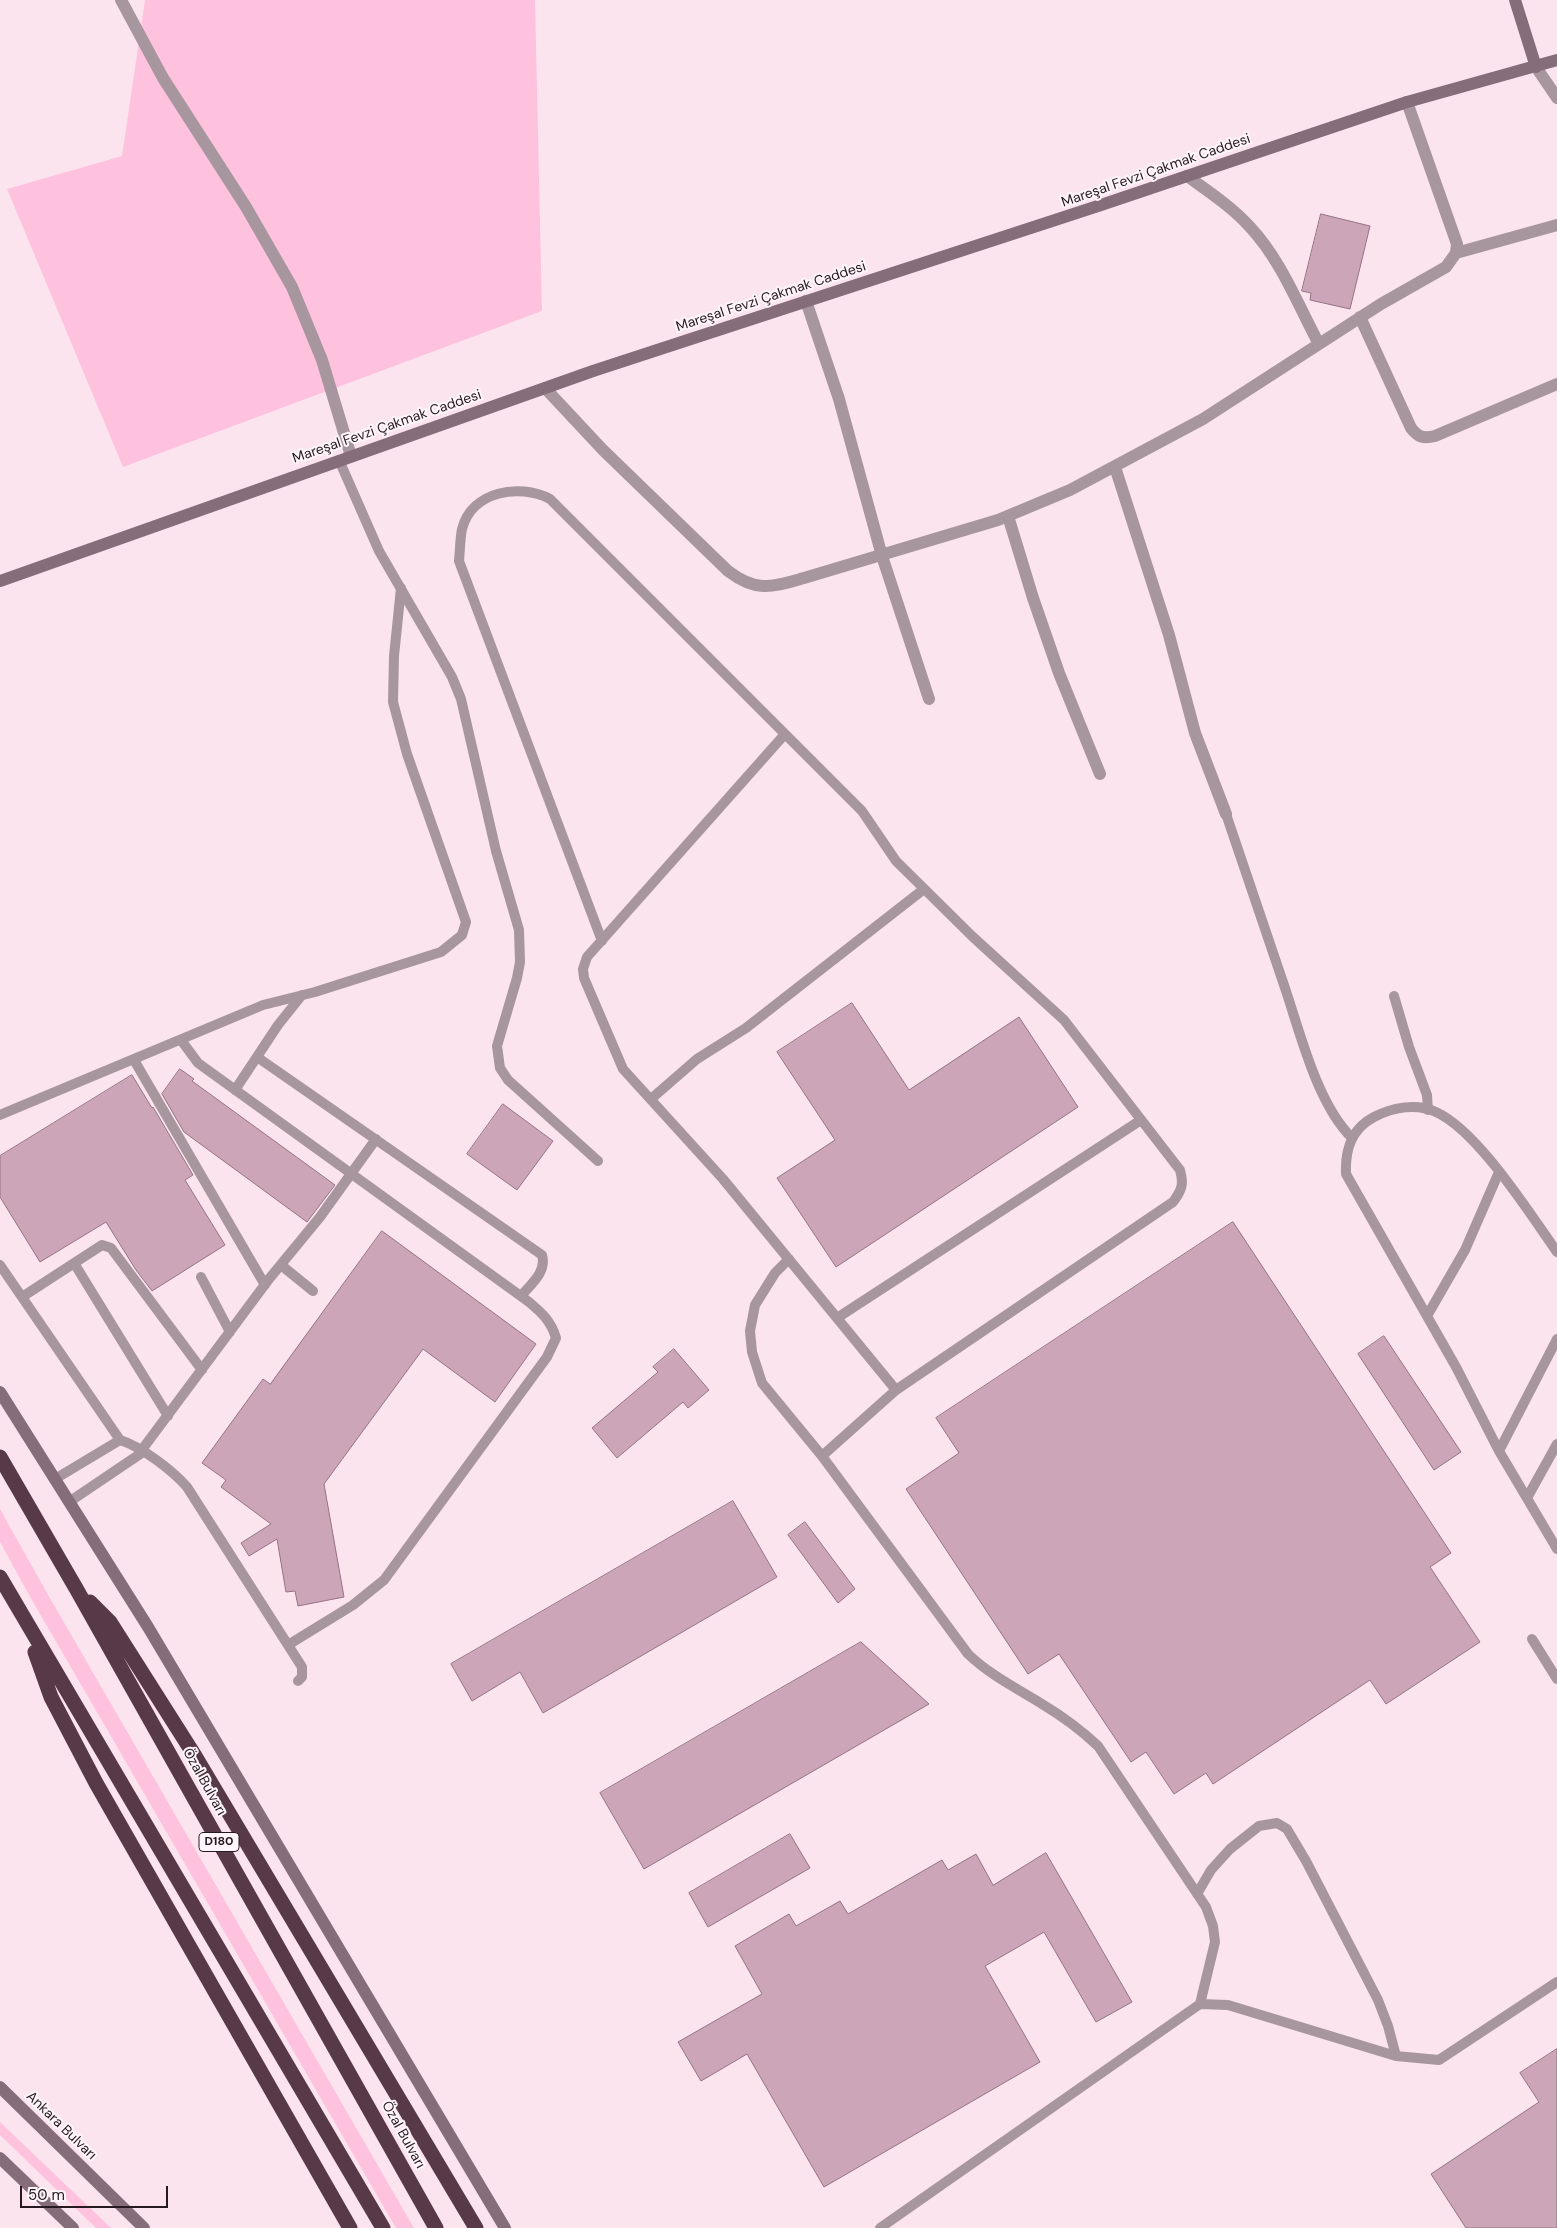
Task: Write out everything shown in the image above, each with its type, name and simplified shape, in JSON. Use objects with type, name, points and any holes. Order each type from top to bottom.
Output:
[{"type":"highway","name":"Özal Bulvarı","points":[[0,1457],[77,1590],[436,2228]]},
{"type":"highway","points":[[0,1577],[382,2228]]},
{"type":"highway","name":"D180","points":[[77,1590],[110,1622],[195,1756],[476,2228]]},
{"type":"highway","points":[[22,1617],[51,1697],[96,1783],[350,2228]]},
{"type":"street","points":[[121,0],[163,78],[246,207],[292,287],[322,360],[345,458]]},
{"type":"street","points":[[1515,0],[1536,66],[1557,98]]},
{"type":"street","name":"Mareşal Fevzi Çakmak Caddesi","points":[[0,581],[545,388],[1407,102],[1557,60]]},
{"type":"street","points":[[545,388],[603,450],[728,571],[750,585],[774,586],[882,556],[1008,516],[1070,490],[1115,468],[1203,419],[1360,317],[1446,267],[1456,253],[1457,244],[1407,102]]},
{"type":"street","points":[[1187,176],[1227,206],[1250,227],[1266,246],[1319,344]]},
{"type":"street","points":[[1456,253],[1557,225]]},
{"type":"street","points":[[806,301],[839,399],[882,556],[929,699]]},
{"type":"street","points":[[1360,317],[1411,428],[1418,436],[1425,438],[1435,436],[1557,384]]},
{"type":"street","points":[[1115,468],[1169,635],[1194,733],[1226,814]]},
{"type":"street","points":[[1008,516],[1059,673],[1100,774]]},
{"type":"street","points":[[0,1392],[148,1627],[505,2228]]},
{"type":"street","name":"Ankara Bulvarı","points":[[0,2087],[144,2228]]},
{"type":"street","points":[[0,2158],[73,2228]]},
{"type":"lane","points":[[345,458],[379,551],[452,677],[461,699],[496,851],[518,930],[520,962],[497,1046],[500,1068],[508,1080],[598,1161]]},
{"type":"lane","points":[[602,941],[459,561],[462,530],[467,517],[490,496],[517,490],[531,491],[550,499],[862,811],[896,861],[973,937],[1064,1020],[1180,1170],[1183,1181],[1182,1190],[1173,1202],[896,1390],[822,1456]]},
{"type":"lane","points":[[0,1115],[263,1005],[302,995],[441,952],[462,935],[466,922],[406,754],[392,702],[394,656],[401,588]]},
{"type":"lane","points":[[784,734],[587,957],[583,969],[584,978],[623,1069],[723,1179],[896,1390]]},
{"type":"lane","points":[[1226,814],[1298,1029],[1332,1116],[1352,1138]]},
{"type":"lane","points":[[651,1100],[697,1059],[752,1023],[924,889]]},
{"type":"lane","points":[[235,1090],[278,1025],[302,995]]},
{"type":"lane","points":[[1394,996],[1409,1048],[1427,1095],[1428,1110]]},
{"type":"lane","points":[[181,1040],[198,1063],[521,1296],[544,1315],[551,1324],[556,1338],[547,1357],[384,1580],[353,1605],[288,1645]]},
{"type":"lane","points":[[257,1057],[542,1255],[544,1263],[542,1272],[521,1296]]},
{"type":"lane","points":[[134,1060],[265,1285]]},
{"type":"lane","points":[[1557,1252],[1481,1149],[1445,1117],[1428,1110],[1402,1108],[1373,1118],[1358,1130],[1352,1138],[1345,1156],[1346,1174],[1427,1316],[1499,1451],[1557,1549]]},
{"type":"lane","points":[[837,1318],[1141,1120]]},
{"type":"lane","points":[[69,1502],[142,1452],[280,1265],[320,1217],[376,1139]]},
{"type":"lane","points":[[1427,1316],[1465,1250],[1499,1172]]},
{"type":"lane","points":[[22,1297],[102,1245],[111,1248],[202,1370]]},
{"type":"lane","points":[[788,1258],[775,1273],[755,1305],[750,1331],[752,1352],[762,1383],[822,1456],[968,1654],[979,1664],[1014,1688],[1043,1704],[1080,1729],[1098,1746],[1206,1907],[1213,1926],[1215,1942],[1200,2004]]},
{"type":"lane","points":[[74,1263],[168,1416]]},
{"type":"lane","points":[[0,1265],[120,1440],[172,1472],[187,1487],[302,1667],[302,1677],[298,1681]]},
{"type":"lane","points":[[280,1265],[313,1291]]},
{"type":"lane","points":[[201,1277],[230,1332]]},
{"type":"lane","points":[[1499,1451],[1557,1339]]},
{"type":"lane","points":[[55,1479],[120,1440]]},
{"type":"lane","points":[[1527,1498],[1557,1444]]},
{"type":"lane","points":[[1532,1639],[1557,1679]]},
{"type":"lane","points":[[1197,1894],[1211,1870],[1230,1850],[1259,1826],[1277,1823],[1287,1829],[1306,1861],[1378,2000],[1388,2026],[1396,2056]]},
{"type":"lane","points":[[880,2228],[1200,2004],[1228,2005],[1396,2056],[1439,2060],[1557,1982]]},
{"type":"shaded area","points":[[145,0],[535,0],[542,311],[123,467],[7,189],[122,156]]},
{"type":"shaded area","points":[[0,1509],[414,2228],[396,2228],[29,1595],[0,1542]]},
{"type":"shaded area","points":[[0,2122],[111,2228],[96,2228],[0,2135]]},
{"type":"building","points":[[1321,214],[1370,226],[1350,309],[1310,300],[1311,293],[1302,291]]},
{"type":"building","points":[[852,1003],[909,1090],[1019,1017],[1078,1107],[836,1267],[777,1178],[835,1140],[777,1052]]},
{"type":"building","points":[[180,1069],[194,1079],[192,1081],[335,1185],[307,1222],[184,1132],[162,1094]]},
{"type":"building","points":[[132,1075],[193,1175],[185,1180],[225,1245],[152,1291],[136,1270],[106,1222],[40,1262],[0,1197],[0,1156]]},
{"type":"building","points":[[503,1104],[553,1141],[517,1190],[467,1154]]},
{"type":"building","points":[[1233,1222],[1451,1553],[1430,1567],[1480,1642],[1386,1704],[1370,1680],[1213,1784],[1206,1773],[1174,1794],[1146,1752],[1131,1762],[1059,1654],[1028,1674],[906,1489],[959,1453],[936,1418]]},
{"type":"building","points":[[382,1231],[536,1344],[495,1402],[423,1349],[324,1484],[344,1597],[298,1606],[295,1591],[286,1592],[277,1539],[249,1556],[241,1543],[271,1524],[221,1487],[226,1480],[202,1463],[263,1379],[270,1384]]},
{"type":"building","points":[[1384,1336],[1461,1452],[1434,1470],[1358,1354]]},
{"type":"building","points":[[674,1349],[709,1390],[688,1408],[683,1402],[617,1458],[592,1428],[658,1372],[653,1367]]},
{"type":"building","points":[[733,1501],[777,1577],[543,1713],[520,1672],[472,1701],[451,1664]]},
{"type":"building","points":[[805,1522],[855,1589],[838,1603],[788,1535]]},
{"type":"building","points":[[861,1642],[929,1704],[644,1869],[600,1793]]},
{"type":"building","points":[[790,1834],[810,1868],[708,1927],[689,1893]]},
{"type":"building","points":[[1046,1853],[1132,2002],[1096,2022],[1044,1932],[985,1966],[1040,2062],[824,2187],[747,2054],[701,2081],[678,2042],[762,1994],[735,1946],[789,1914],[796,1926],[840,1901],[848,1914],[942,1860],[948,1870],[976,1854],[993,1885]]},
{"type":"building","points":[[1557,2049],[1557,2228],[1466,2228],[1431,2174],[1539,2102],[1520,2073]]}]
